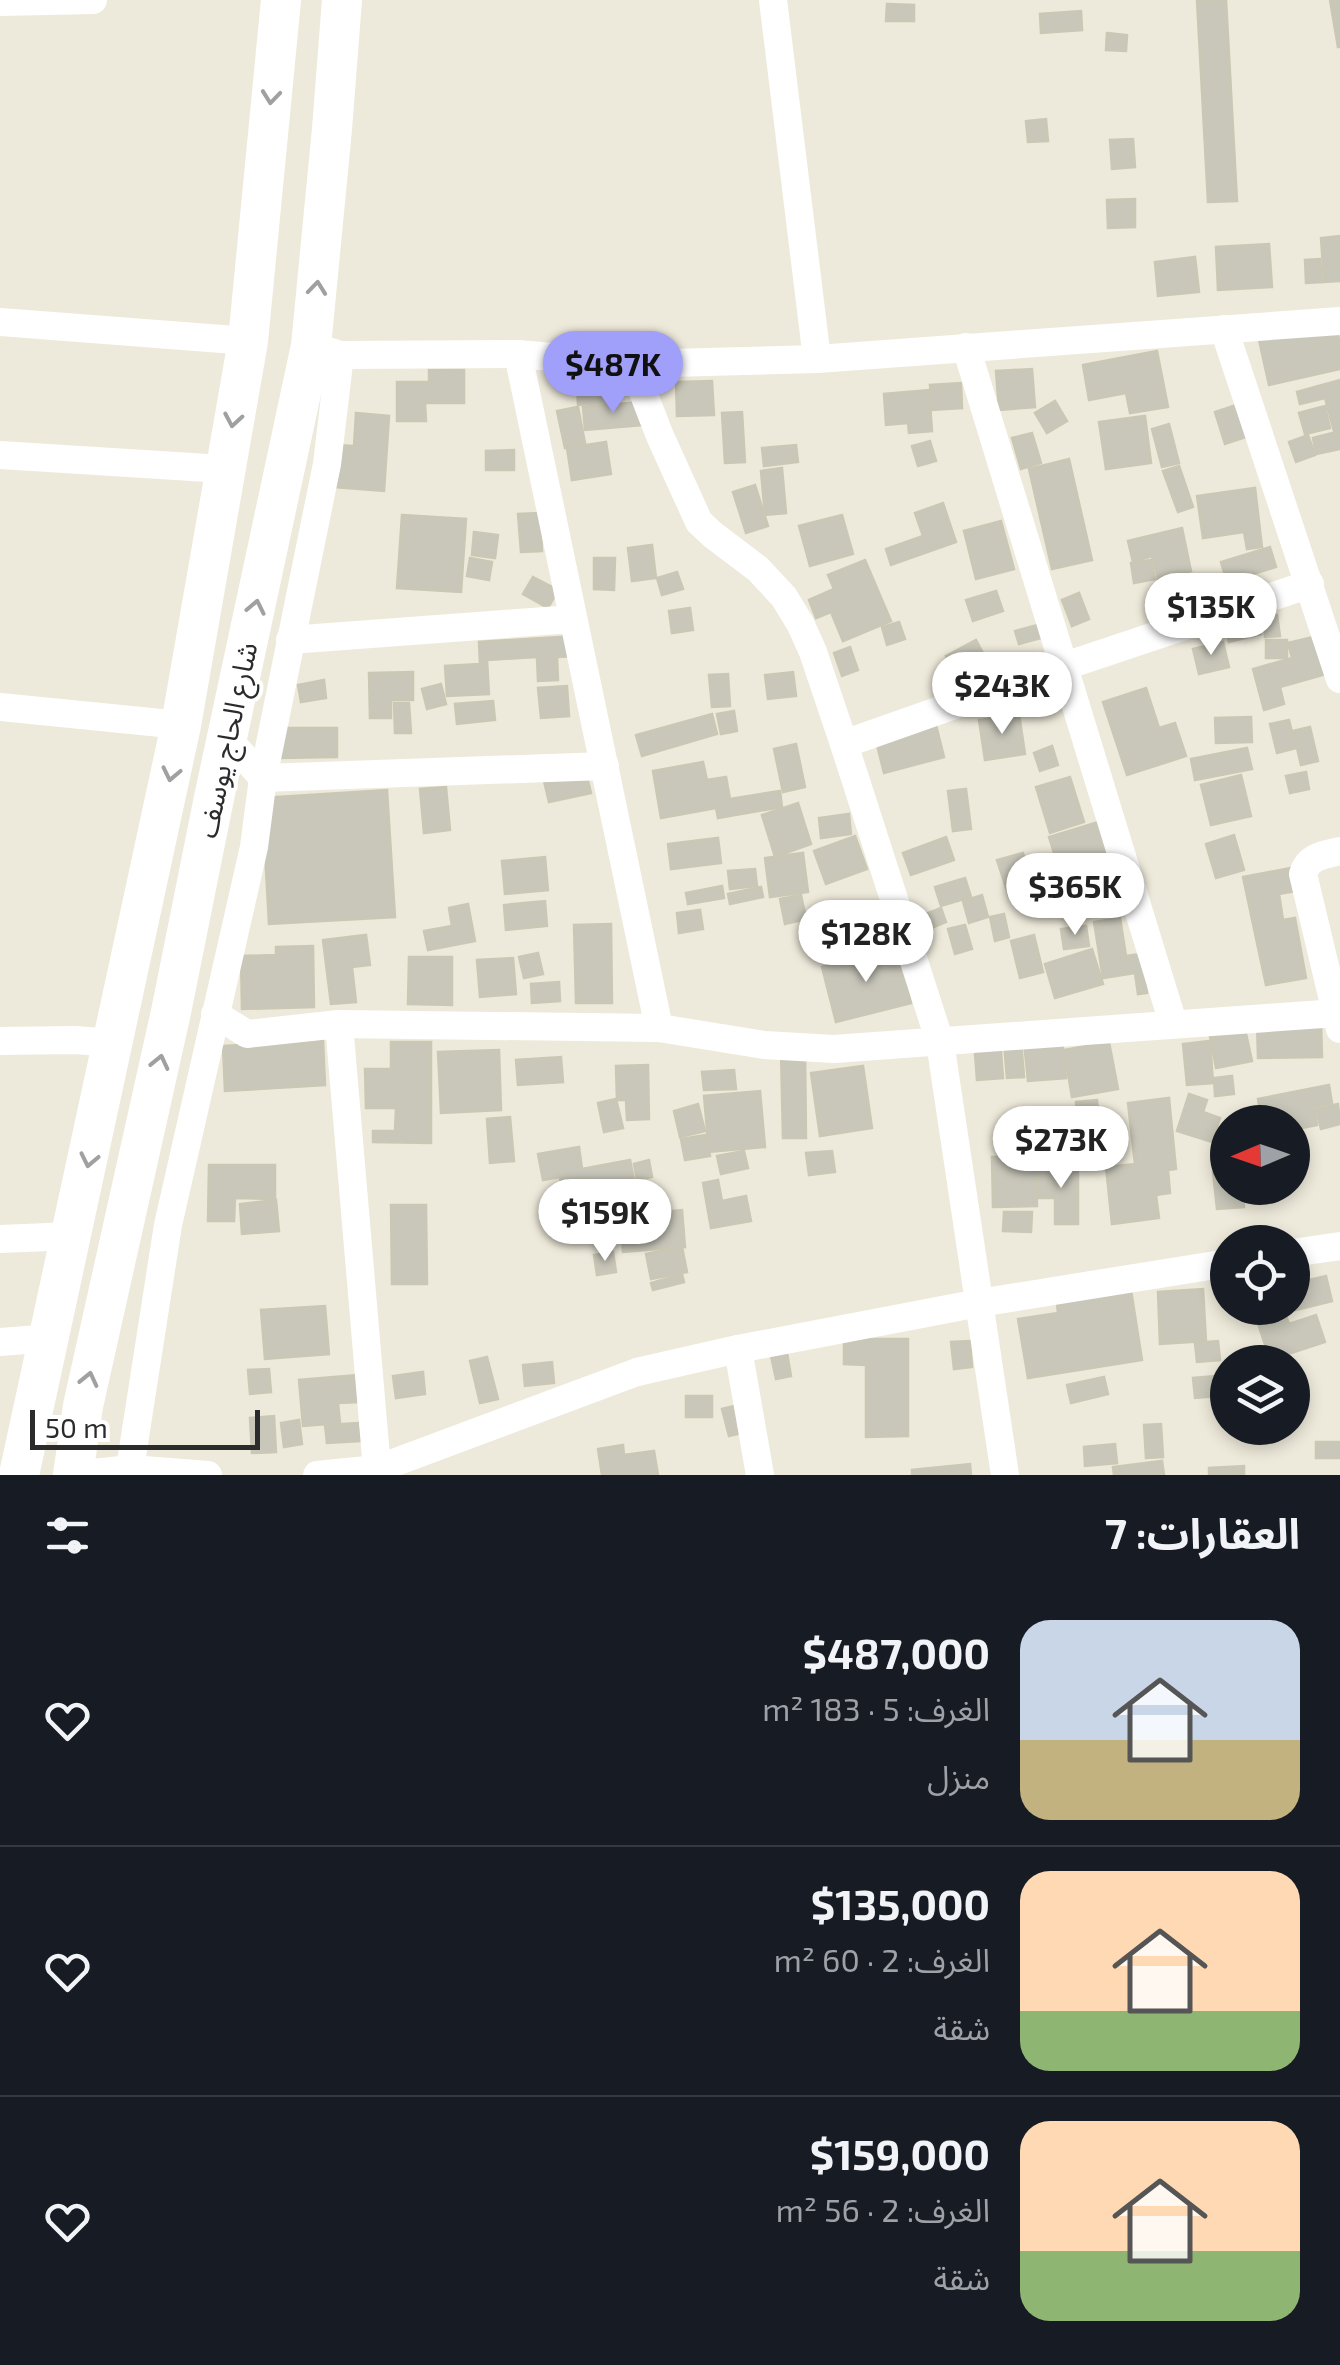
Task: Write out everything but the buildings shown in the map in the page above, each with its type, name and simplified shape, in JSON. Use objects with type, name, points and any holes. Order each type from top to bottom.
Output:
[{"type":"main road","name":"شارع الحاج يوسف","points":[[19,1475],[182,725],[248,341],[281,0]]},
{"type":"main road","name":"شارع الحاج يوسف","points":[[74,1475],[83,1406],[171,1012],[214,798],[326,350],[332,129],[342,0]]},
{"type":"street","points":[[0,2],[93,0]]},
{"type":"street","points":[[773,0],[817,359]]},
{"type":"street","points":[[130,1472],[168,1225],[254,847],[263,778],[327,464],[326,350],[518,354],[632,364],[817,359],[1340,321]]},
{"type":"street","points":[[0,322],[248,341]]},
{"type":"street","points":[[1224,329],[1340,679]]},
{"type":"street","points":[[966,347],[1172,1023]]},
{"type":"street","points":[[518,354],[659,1028]]},
{"type":"street","points":[[632,364],[699,522],[758,569],[801,625],[844,744],[940,1042],[1005,1475]]},
{"type":"street","points":[[0,455],[224,469]]},
{"type":"street","points":[[844,744],[1310,584]]},
{"type":"street","points":[[290,640],[572,619]]},
{"type":"street","points":[[0,707],[182,725]]},
{"type":"street","points":[[228,740],[263,778],[605,766]]},
{"type":"street","points":[[215,1014],[247,1034],[339,1024],[659,1028],[764,1046],[834,1049],[1172,1023],[1338,1021],[1302,874],[1305,865],[1315,857],[1340,851]]},
{"type":"street","points":[[339,1024],[377,1470]]},
{"type":"street","points":[[0,1041],[114,1042]]},
{"type":"street","points":[[0,1239],[72,1236]]},
{"type":"street","points":[[1310,1250],[1340,1246]]},
{"type":"street","points":[[317,1475],[377,1470],[637,1372],[980,1303],[1210,1267]]},
{"type":"street","points":[[0,1342],[50,1338]]},
{"type":"street","points":[[738,1349],[760,1475]]},
{"type":"street","points":[[74,1475],[208,1475]]}]
